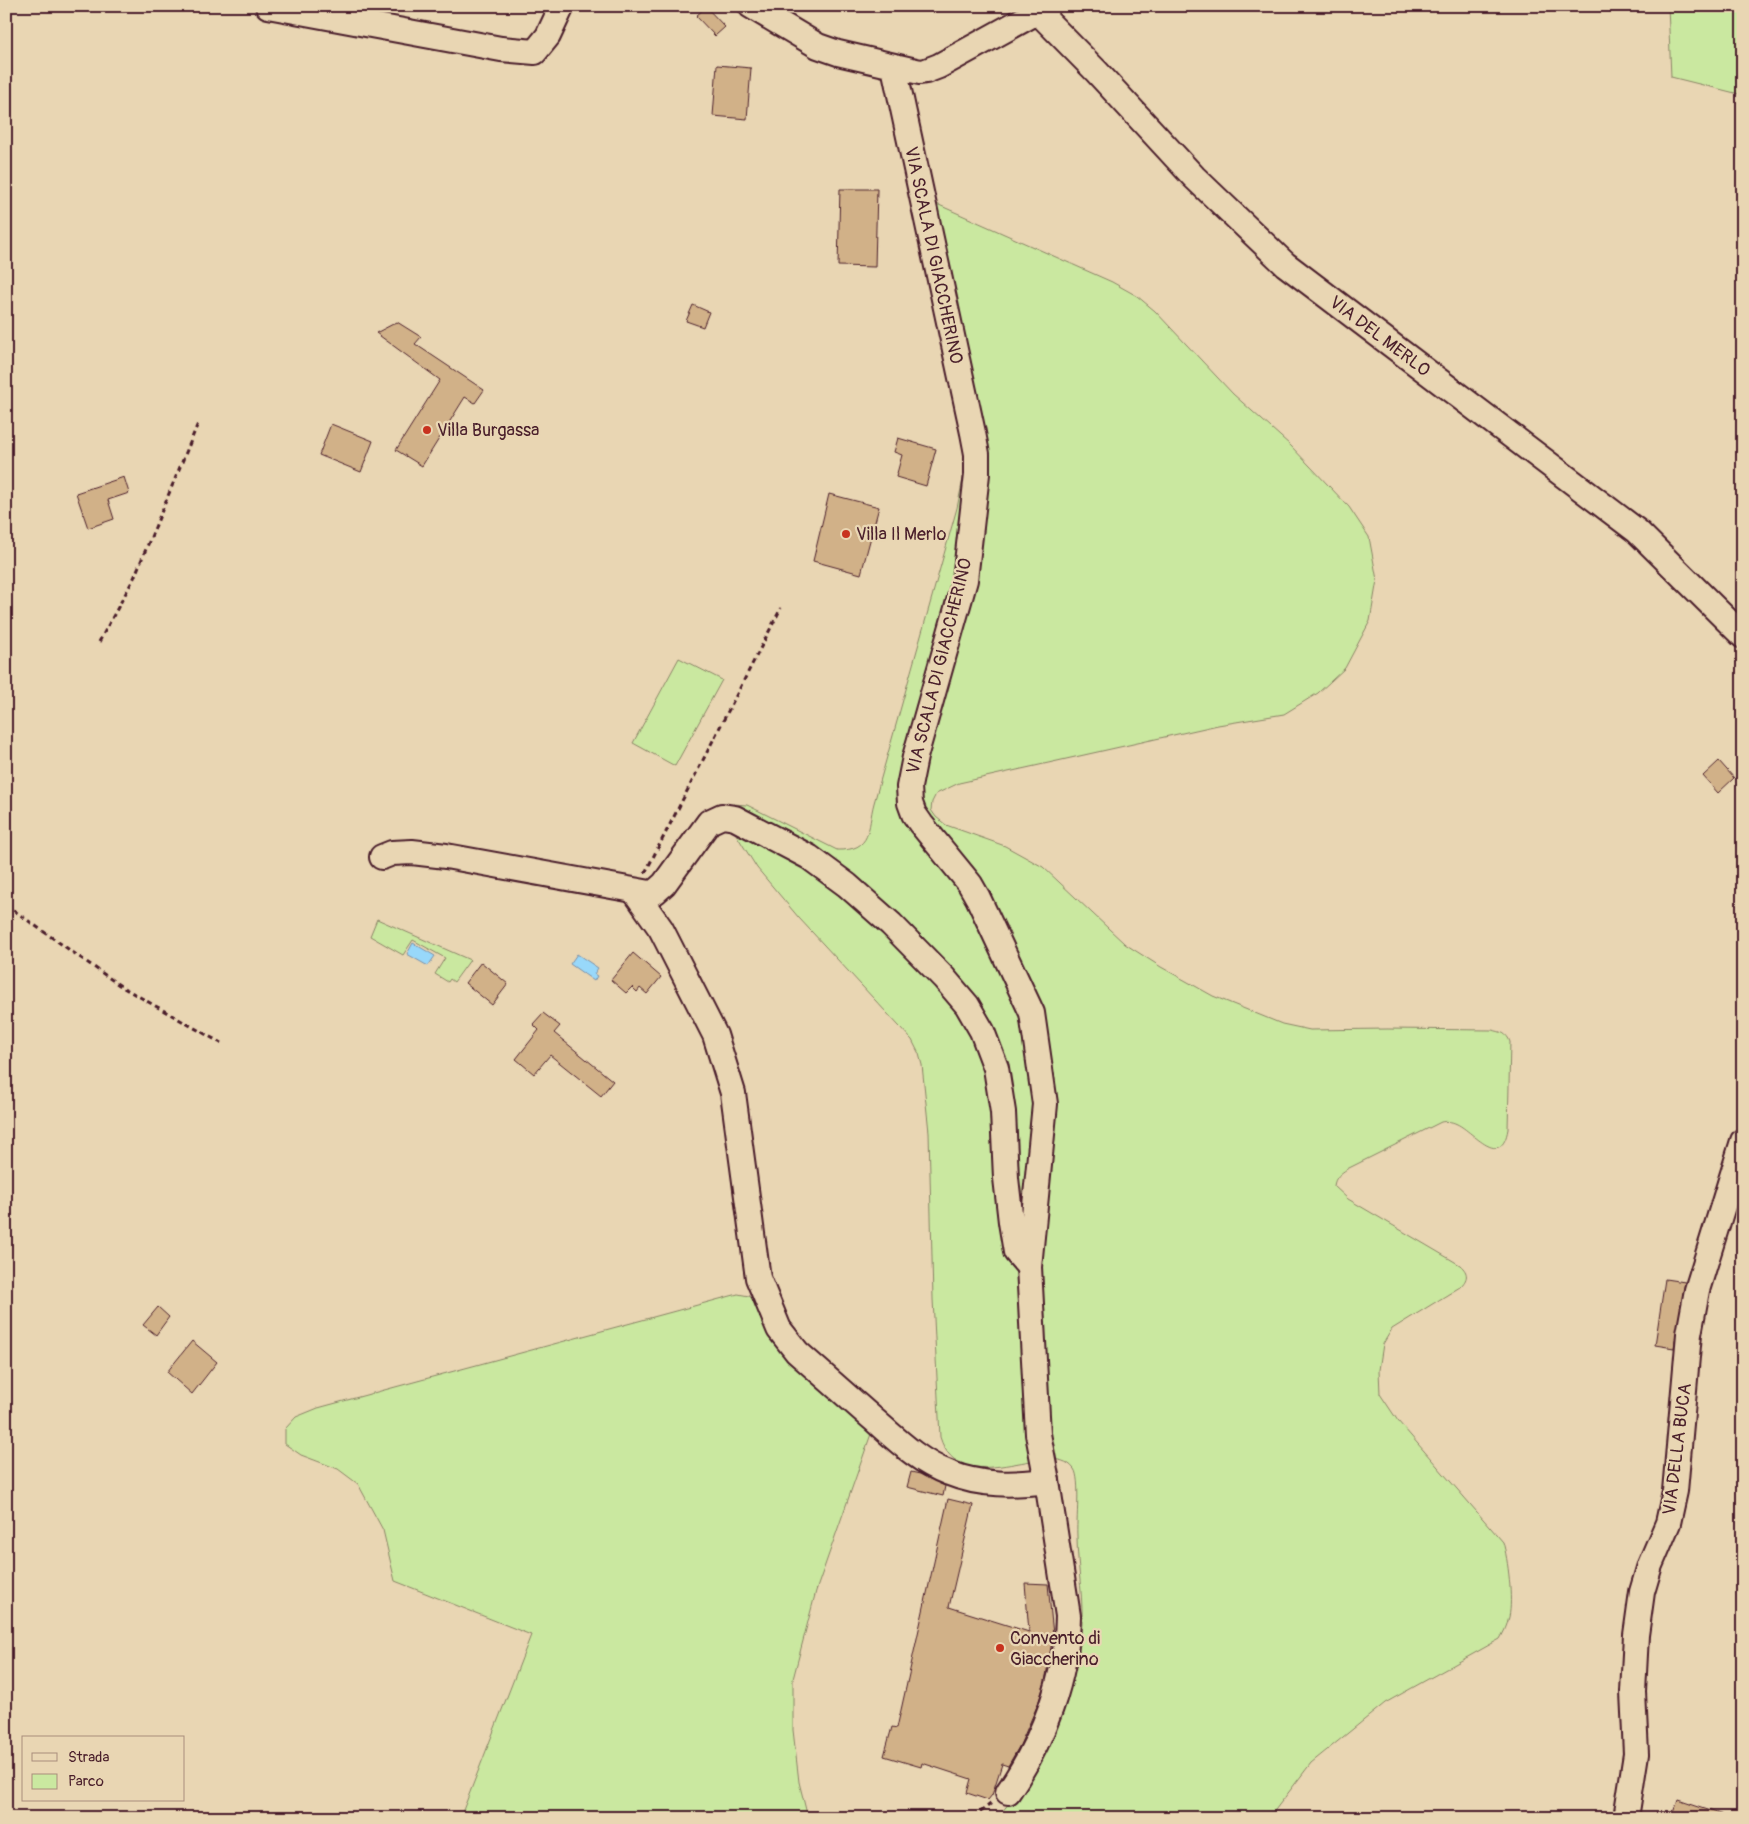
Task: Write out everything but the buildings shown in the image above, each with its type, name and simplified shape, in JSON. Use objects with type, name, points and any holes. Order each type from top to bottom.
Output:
[{"type":"street","points":[[268,6],[483,46],[535,52],[548,36],[562,6]]},
{"type":"street","points":[[751,6],[818,46],[838,53],[920,72],[932,69],[1043,9]]},
{"type":"street","name":"VIA DEL MERLO","points":[[1043,9],[1097,72],[1194,177],[1285,264],[1637,531],[1743,636]]},
{"type":"street","name":"VIA SCALA DI GIACCHERINO","points":[[894,67],[977,454],[977,474],[965,580],[915,757],[909,796],[914,814],[970,884],[978,898],[1032,1013],[1045,1104],[1029,1267],[1038,1434],[1048,1481],[1068,1616],[1066,1645],[1056,1689],[1036,1744],[1008,1792]]},
{"type":"street","points":[[382,857],[392,853],[412,852],[446,856],[525,869],[635,892],[650,893],[660,889],[709,822],[715,818],[727,816],[753,826],[809,857],[847,885],[891,924],[944,978],[967,1005],[982,1031],[996,1068],[1003,1112],[1006,1178],[1016,1252],[1029,1267]]},
{"type":"street","points":[[635,892],[661,929],[715,1035],[733,1093],[758,1278],[784,1338],[797,1352],[912,1453],[936,1468],[950,1474],[985,1482],[1016,1485],[1048,1481]]},
{"type":"street","name":"VIA DELLA BUCA","points":[[1626,1818],[1636,1754],[1633,1692],[1636,1635],[1642,1592],[1650,1564],[1668,1523],[1675,1491],[1689,1334],[1697,1290],[1743,1141]]},
{"type":"path","points":[[99,642],[134,578],[198,421]]},
{"type":"path","points":[[635,892],[781,608]]},
{"type":"path","points":[[6,905],[122,987],[221,1042]]},
{"type":"green space","points":[[1668,6],[1743,6],[1743,95],[1671,77]]},
{"type":"green space","points":[[930,201],[1112,282],[1137,296],[1155,311],[1233,394],[1290,445],[1349,507],[1369,537],[1377,580],[1370,621],[1345,668],[1318,693],[1284,714],[1218,725],[959,783],[936,794],[931,810],[946,825],[1005,846],[1043,867],[1125,944],[1161,967],[1213,996],[1282,1024],[1310,1030],[1492,1030],[1501,1032],[1510,1042],[1508,1129],[1504,1141],[1499,1147],[1493,1148],[1486,1145],[1455,1123],[1441,1122],[1347,1169],[1340,1174],[1334,1186],[1348,1199],[1460,1265],[1466,1273],[1466,1279],[1460,1287],[1392,1329],[1383,1344],[1379,1370],[1380,1394],[1398,1421],[1503,1542],[1510,1590],[1509,1617],[1500,1639],[1385,1703],[1311,1763],[1269,1818],[996,1818],[1011,1801],[1022,1784],[1054,1725],[1066,1697],[1077,1661],[1082,1610],[1077,1548],[1078,1491],[1076,1474],[1074,1469],[1062,1461],[1046,1459],[985,1467],[966,1465],[951,1456],[940,1437],[933,1299],[929,1132],[922,1065],[919,1054],[912,1040],[799,918],[757,868],[734,831],[729,809],[733,804],[747,805],[837,850],[857,847],[863,842],[869,830],[874,803],[957,508],[973,409]]},
{"type":"green space","points":[[679,658],[722,680],[675,766],[633,743]]},
{"type":"green space","points":[[377,919],[470,960],[454,982],[450,979],[448,982],[435,974],[445,958],[413,940],[403,955],[370,936]]},
{"type":"green space","points":[[738,1294],[749,1296],[758,1302],[872,1431],[816,1591],[793,1679],[793,1730],[799,1782],[808,1818],[460,1818],[531,1635],[395,1581],[383,1530],[358,1484],[338,1469],[301,1455],[285,1444],[285,1429],[296,1417],[318,1408]]},
{"type":"water","points":[[413,943],[435,956],[428,966],[407,954]]},
{"type":"water","points":[[577,954],[598,968],[594,974],[597,976],[594,981],[570,964]]},
{"type":"place","name":"Villa Burgassa","points":[[427,430]]},
{"type":"place","name":"Villa Il Merlo","points":[[846,534]]},
{"type":"place","name":"Convento di Giaccherino","points":[[1000,1648]]}]
